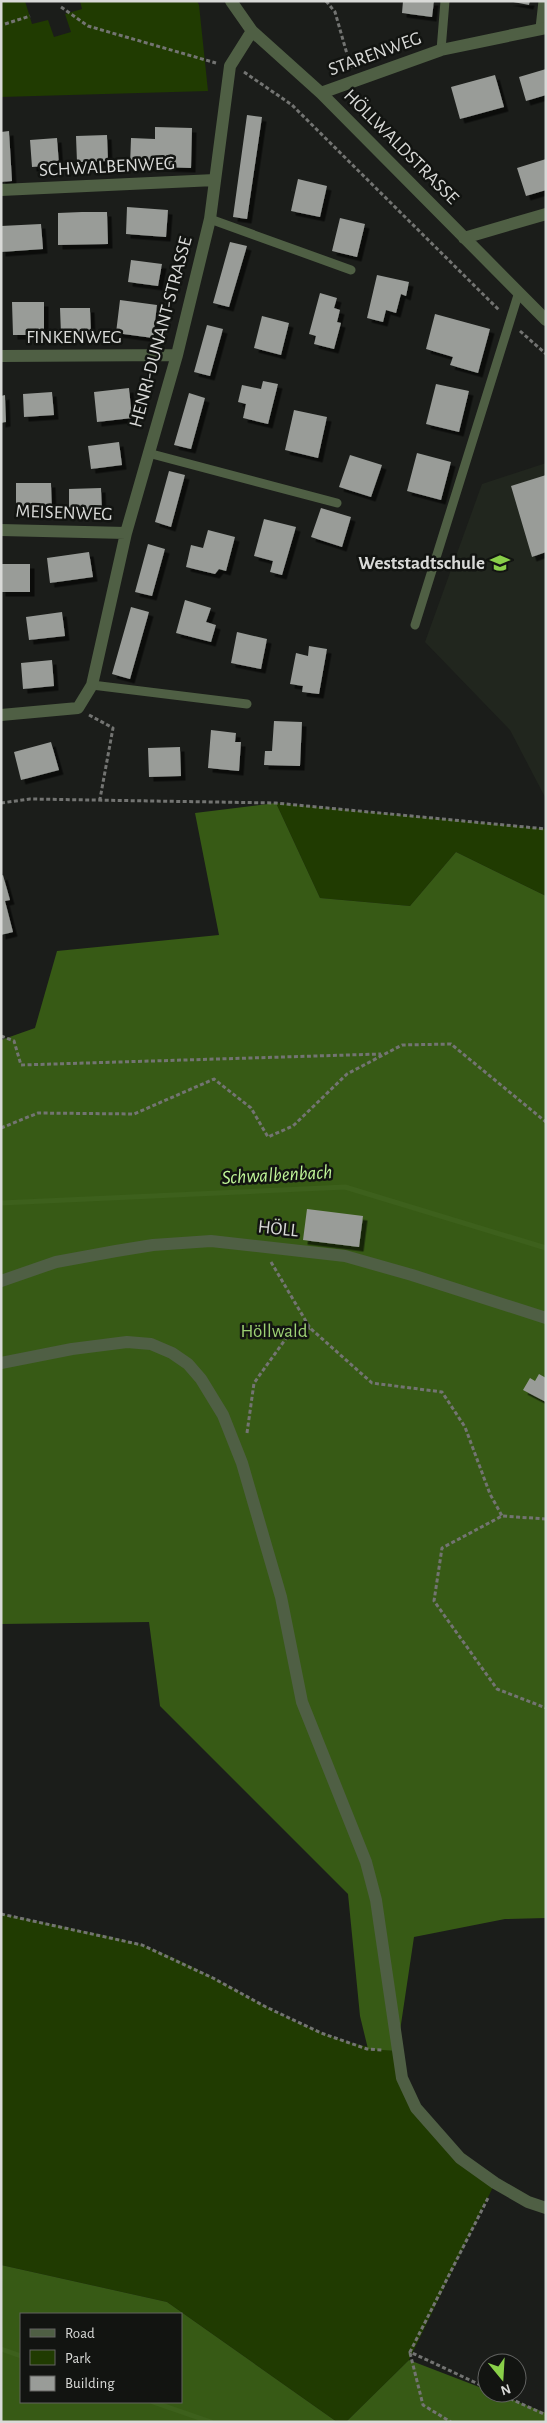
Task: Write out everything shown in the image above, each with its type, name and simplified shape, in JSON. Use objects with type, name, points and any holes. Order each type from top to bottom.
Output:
[{"type":"street","points":[[231,1],[252,31]]},
{"type":"street","name":"STARENWEG","points":[[321,93],[441,50],[543,28]]},
{"type":"street","name":"HÖLLWALDSTRASSE","points":[[252,31],[321,93],[518,295],[546,320]]},
{"type":"street","name":"HENRI-DUNANT-STRASSE","points":[[78,708],[92,685],[126,533],[177,355],[210,220],[230,66],[252,31]]},
{"type":"street","name":"SCHWALBENWEG","points":[[1,190],[215,180]]},
{"type":"street","points":[[464,238],[546,214]]},
{"type":"street","name":"FINKENWEG","points":[[1,356],[177,355]]},
{"type":"street","name":"MEISENWEG","points":[[1,530],[126,533]]},
{"type":"street","points":[[1,715],[78,708]]},
{"type":"street","name":"HÖLL","points":[[1,1280],[56,1262],[153,1245],[211,1241],[345,1256],[412,1274],[546,1318]]},
{"type":"street","points":[[1,1362],[72,1349],[127,1342],[151,1344],[172,1353],[188,1364],[201,1379],[223,1415],[242,1463],[281,1597],[302,1702],[366,1862],[374,1890],[396,2051],[402,2078],[416,2108],[460,2158],[495,2183],[528,2202],[546,2208]]},
{"type":"lane","name":"STARENWEG","points":[[441,50],[446,1]]},
{"type":"lane","name":"STARENWEG","points":[[543,1],[543,28]]},
{"type":"lane","name":"HENRI-DUNANT-STRASSE","points":[[210,220],[351,270]]},
{"type":"lane","points":[[414,625],[518,295]]},
{"type":"lane","name":"HENRI-DUNANT-STRASSE","points":[[148,453],[337,503]]},
{"type":"lane","points":[[92,685],[248,704]]},
{"type":"path","points":[[326,1],[335,12],[347,49],[354,80]]},
{"type":"path","points":[[61,7],[88,26],[220,65]]},
{"type":"path","points":[[5,24],[30,16]]},
{"type":"path","points":[[239,69],[292,105],[546,354]]},
{"type":"path","points":[[78,708],[113,728],[100,799]]},
{"type":"path","points":[[1,803],[30,799],[276,803],[546,830]]},
{"type":"path","points":[[1,1036],[14,1042],[21,1065],[384,1054]]},
{"type":"path","points":[[1,1128],[38,1113],[134,1114],[214,1079],[251,1108],[268,1137],[293,1126],[347,1074],[384,1054],[402,1045],[451,1044],[546,1122]]},
{"type":"path","points":[[261,1246],[310,1328],[372,1383],[442,1392],[465,1427],[490,1494],[502,1516]]},
{"type":"path","points":[[246,1437],[254,1383],[287,1337],[310,1328]]},
{"type":"path","points":[[546,1519],[502,1516],[442,1548],[434,1601],[497,1689],[546,1708]]},
{"type":"path","points":[[1,1914],[142,1945],[213,1978],[266,2007],[321,2033],[368,2049],[396,2051]]},
{"type":"path","points":[[451,2422],[423,2405],[410,2352],[495,2183]]},
{"type":"path","points":[[410,2352],[477,2383]]},
{"type":"path","points":[[520,2403],[546,2415]]},
{"type":"shaded area","name":"Weststadtschule","points":[[546,463],[546,799],[510,730],[425,642],[482,484]]},
{"type":"green space","points":[[1,1],[25,1],[32,24],[48,20],[54,37],[71,32],[65,14],[82,9],[80,1],[197,1],[208,91],[1,97]]},
{"type":"green space","points":[[276,803],[546,829],[546,896],[456,852],[410,906],[320,898]]},
{"type":"green space","name":"Höllwald","points":[[276,803],[320,898],[410,906],[456,852],[546,896],[546,1918],[505,1919],[414,1937],[397,2051],[368,2049],[360,2016],[348,1894],[160,1706],[149,1622],[1,1624],[1,1040],[35,1028],[57,951],[219,935],[195,813]]},
{"type":"green space","points":[[1,1914],[142,1945],[174,1958],[297,2022],[329,2035],[362,2045],[397,2051],[416,2108],[495,2183],[409,2360],[346,2422],[337,2422],[167,2302],[1,2265]]},
{"type":"green space","points":[[1,2265],[167,2302],[337,2422],[1,2422]]},
{"type":"green space","points":[[409,2360],[477,2386],[477,2403],[520,2403],[546,2413],[546,2422],[346,2422]]},
{"type":"building","points":[[403,1],[434,1],[432,17],[402,13]]},
{"type":"building","points":[[508,1],[530,1],[529,5]]},
{"type":"building","points":[[546,69],[546,95],[526,101],[519,77]]},
{"type":"building","points":[[495,75],[504,107],[460,119],[451,87]]},
{"type":"building","points":[[247,115],[262,117],[247,219],[233,217]]},
{"type":"building","points":[[155,127],[192,128],[191,168],[130,166],[131,138],[155,139]]},
{"type":"building","points":[[9,131],[12,181],[1,182],[1,132]]},
{"type":"building","points":[[107,135],[108,161],[77,162],[76,136]]},
{"type":"building","points":[[57,138],[59,165],[32,167],[30,140]]},
{"type":"building","points":[[546,159],[546,190],[526,196],[517,168]]},
{"type":"building","points":[[298,179],[327,186],[320,217],[291,211]]},
{"type":"building","points":[[127,207],[168,210],[166,237],[126,234]]},
{"type":"building","points":[[107,212],[108,244],[58,245],[58,213]]},
{"type":"building","points":[[340,218],[365,224],[357,257],[332,251]]},
{"type":"building","points":[[41,224],[43,249],[1,252],[1,226]]},
{"type":"building","points":[[230,242],[247,246],[229,307],[213,303]]},
{"type":"building","points":[[131,260],[162,264],[158,286],[128,282]]},
{"type":"building","points":[[377,275],[409,282],[406,296],[401,294],[396,313],[386,310],[383,322],[367,318]]},
{"type":"building","points":[[320,293],[337,298],[334,308],[340,310],[337,322],[341,323],[334,349],[314,344],[316,336],[309,334]]},
{"type":"building","points":[[120,300],[157,305],[153,338],[116,333]]},
{"type":"building","points":[[12,302],[44,302],[44,335],[13,335]]},
{"type":"building","points":[[60,308],[90,308],[91,334],[61,334]]},
{"type":"building","points":[[435,314],[490,329],[478,373],[450,365],[453,357],[426,349]]},
{"type":"building","points":[[262,316],[289,323],[281,355],[254,348]]},
{"type":"building","points":[[207,325],[223,329],[210,376],[194,372]]},
{"type":"building","points":[[263,381],[278,384],[268,424],[243,418],[246,404],[238,402],[242,385],[261,389]]},
{"type":"building","points":[[436,384],[469,391],[459,432],[426,424]]},
{"type":"building","points":[[129,388],[132,418],[97,422],[94,392]]},
{"type":"building","points":[[52,392],[54,415],[24,417],[23,394]]},
{"type":"building","points":[[189,393],[205,398],[191,449],[174,445]]},
{"type":"building","points":[[5,395],[6,422],[1,423],[1,396]]},
{"type":"building","points":[[294,410],[327,417],[318,458],[285,450]]},
{"type":"building","points":[[119,442],[122,465],[91,469],[88,446]]},
{"type":"building","points":[[417,453],[451,462],[441,500],[407,491]]},
{"type":"building","points":[[350,455],[382,465],[371,497],[339,487]]},
{"type":"building","points":[[169,471],[185,475],[171,527],[155,522]]},
{"type":"building","points":[[546,475],[546,552],[532,557],[511,486]]},
{"type":"building","points":[[16,483],[51,483],[52,512],[16,512]]},
{"type":"building","points":[[101,488],[102,512],[69,513],[69,489]]},
{"type":"building","points":[[321,508],[351,517],[342,547],[311,537]]},
{"type":"building","points":[[264,519],[296,527],[282,575],[270,572],[273,561],[254,556]]},
{"type":"building","points":[[208,530],[235,537],[226,571],[219,569],[215,574],[186,567],[191,545],[203,548]]},
{"type":"building","points":[[148,544],[165,549],[152,596],[135,592]]},
{"type":"building","points":[[89,552],[93,577],[50,583],[47,558]]},
{"type":"building","points":[[1,564],[30,564],[30,592],[1,592]]},
{"type":"building","points":[[185,600],[211,608],[206,622],[216,625],[211,642],[176,633]]},
{"type":"building","points":[[131,607],[149,612],[130,679],[112,674]]},
{"type":"building","points":[[62,612],[65,636],[29,640],[26,617]]},
{"type":"building","points":[[237,632],[267,639],[261,669],[231,663]]},
{"type":"building","points":[[309,646],[327,649],[319,694],[302,692],[303,686],[290,684],[296,653],[308,656]]},
{"type":"building","points":[[52,660],[54,686],[23,689],[21,663]]},
{"type":"building","points":[[274,721],[302,722],[300,766],[264,765],[265,751],[272,751]]},
{"type":"building","points":[[211,730],[236,733],[235,742],[241,742],[239,771],[208,768]]},
{"type":"building","points":[[51,742],[59,770],[21,780],[14,752]]},
{"type":"building","points":[[180,747],[181,776],[149,777],[148,748]]},
{"type":"building","points":[[3,875],[10,900],[5,901],[13,932],[1,935],[1,876]]},
{"type":"building","points":[[307,1209],[363,1216],[359,1247],[303,1240]]},
{"type":"building","points":[[539,1374],[546,1378],[546,1402],[523,1390],[530,1378],[535,1381]]},
{"type":"waterway","name":"Schwalbenbach","points":[[1,1203],[345,1187],[546,1248]]},
{"type":"waterway","points":[[1,2349],[20,2356]]},
{"type":"waterway","points":[[156,2403],[211,2422]]},
{"type":"place","name":"Weststadtschule","points":[[500,563]]}]
